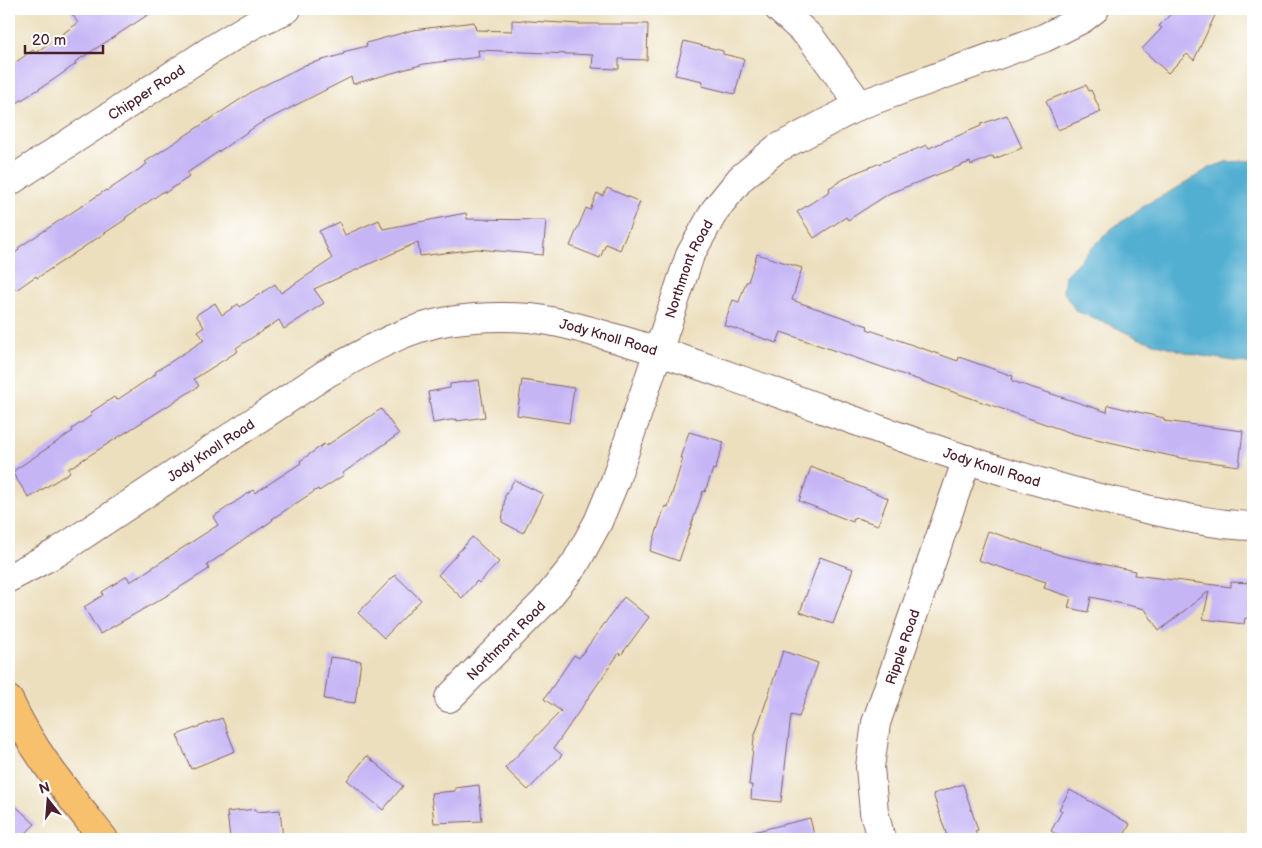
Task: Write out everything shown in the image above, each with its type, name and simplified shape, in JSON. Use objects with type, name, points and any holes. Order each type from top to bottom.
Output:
[{"type":"main road","points":[[9,700],[17,719],[58,781],[104,839]]},
{"type":"street","name":"Chipper Road","points":[[9,182],[211,50],[254,24],[287,9]]},
{"type":"street","points":[[779,9],[811,38],[860,105]]},
{"type":"street","name":"Northmont Road","points":[[449,698],[545,602],[575,564],[598,522],[611,489],[690,255],[715,210],[741,178],[776,149],[860,105],[1044,38],[1082,19],[1094,9]]},
{"type":"street","name":"Jody Knoll Road","points":[[9,578],[56,553],[328,373],[368,350],[407,333],[446,321],[489,318],[531,318],[576,327],[658,351],[967,459],[1084,495],[1162,512],[1240,526],[1253,526]]},
{"type":"street","name":"Ripple Road","points":[[881,839],[874,812],[870,767],[876,723],[967,459]]},
{"type":"water","points":[[1253,161],[1253,364],[1196,355],[1140,339],[1076,311],[1063,291],[1065,275],[1111,229],[1147,204],[1181,186],[1209,168],[1226,162]]},
{"type":"building","points":[[69,9],[157,9],[75,62],[76,64],[9,108],[9,67],[33,50],[35,53],[78,23]]},
{"type":"building","points":[[1176,9],[1218,9],[1194,60],[1187,54],[1168,73],[1142,49],[1162,28],[1159,26]]},
{"type":"building","points":[[512,20],[580,24],[648,24],[647,60],[619,59],[619,69],[592,68],[593,55],[478,50],[479,57],[424,64],[353,84],[351,77],[259,124],[187,173],[189,177],[165,193],[164,191],[126,219],[37,278],[36,276],[16,290],[9,279],[9,257],[19,250],[18,248],[107,191],[147,164],[145,162],[253,91],[305,65],[367,46],[366,43],[413,30],[474,22],[476,30],[512,31]]},
{"type":"building","points":[[684,41],[723,51],[723,54],[744,59],[735,94],[702,86],[703,81],[675,75]]},
{"type":"building","points":[[1086,85],[1089,91],[1091,90],[1101,112],[1058,130],[1046,101]]},
{"type":"building","points":[[1007,115],[1022,148],[994,159],[993,156],[971,165],[970,162],[890,193],[848,220],[846,217],[814,238],[797,212],[830,191],[829,188],[852,174],[927,145],[929,148],[981,126],[981,124]]},
{"type":"building","points":[[607,188],[640,202],[620,250],[606,244],[600,258],[570,246],[586,208],[590,210],[597,193],[603,196]]},
{"type":"building","points":[[466,213],[467,219],[546,220],[543,255],[477,249],[420,256],[418,242],[314,289],[324,303],[284,329],[279,320],[236,348],[238,351],[194,379],[199,386],[68,469],[70,472],[29,498],[12,472],[73,431],[72,429],[92,415],[90,413],[114,397],[117,400],[204,340],[198,331],[204,327],[196,315],[215,303],[222,315],[238,304],[240,307],[275,284],[281,293],[332,259],[319,231],[339,222],[345,235],[379,220],[383,229]]},
{"type":"building","points":[[757,254],[802,268],[792,300],[868,326],[867,329],[958,361],[959,357],[1013,376],[1012,381],[1107,412],[1108,405],[1164,418],[1164,421],[1243,431],[1239,466],[1180,458],[1074,434],[781,332],[777,343],[724,325],[733,300],[739,302]]},
{"type":"building","points":[[479,380],[485,417],[433,423],[428,392],[450,388],[450,384]]},
{"type":"building","points":[[522,380],[574,388],[569,423],[517,415]]},
{"type":"building","points":[[381,409],[399,434],[343,473],[344,475],[319,491],[318,489],[272,519],[207,565],[209,569],[100,634],[84,607],[103,595],[102,592],[127,576],[130,582],[218,525],[213,517],[253,490],[255,493],[301,463],[300,461],[324,444],[326,446]]},
{"type":"building","points":[[689,432],[724,442],[715,470],[713,469],[705,492],[703,491],[679,561],[650,551],[665,506],[668,507],[683,458],[680,458]]},
{"type":"building","points":[[811,467],[888,498],[878,525],[854,517],[853,522],[799,501]]},
{"type":"building","points":[[514,480],[543,494],[523,533],[502,522],[505,496]]},
{"type":"building","points":[[988,531],[1063,556],[1135,571],[1134,575],[1231,587],[1231,582],[1253,583],[1253,619],[1245,618],[1244,624],[1203,619],[1209,591],[1159,631],[1145,609],[1091,597],[1088,612],[1068,608],[1071,597],[1044,588],[1046,582],[978,560]]},
{"type":"building","points":[[472,537],[499,562],[479,583],[477,581],[462,598],[438,575]]},
{"type":"building","points":[[820,557],[853,569],[833,624],[800,612]]},
{"type":"building","points":[[395,575],[421,600],[384,638],[358,613]]},
{"type":"building","points":[[624,597],[649,617],[621,655],[619,653],[554,748],[562,755],[528,790],[505,768],[561,711],[544,699],[574,655],[579,658]]},
{"type":"building","points":[[783,651],[818,663],[799,717],[791,715],[781,802],[751,799],[752,785],[749,785],[754,738]]},
{"type":"building","points":[[330,657],[361,661],[355,703],[324,699]]},
{"type":"building","points":[[222,718],[235,751],[191,769],[177,735]]},
{"type":"building","points":[[367,756],[403,786],[383,810],[347,780]]},
{"type":"building","points":[[963,784],[978,830],[975,831],[978,839],[948,839],[933,794]]},
{"type":"building","points":[[479,785],[482,821],[434,823],[431,793],[455,791],[455,788]]},
{"type":"building","points":[[1070,790],[1130,824],[1122,839],[1066,839],[1051,831],[1062,811],[1059,809]]},
{"type":"building","points":[[9,800],[35,824],[20,839],[9,839]]},
{"type":"building","points":[[256,809],[256,812],[280,810],[283,839],[230,839],[227,812]]},
{"type":"building","points":[[810,818],[815,839],[754,839],[753,832]]}]
